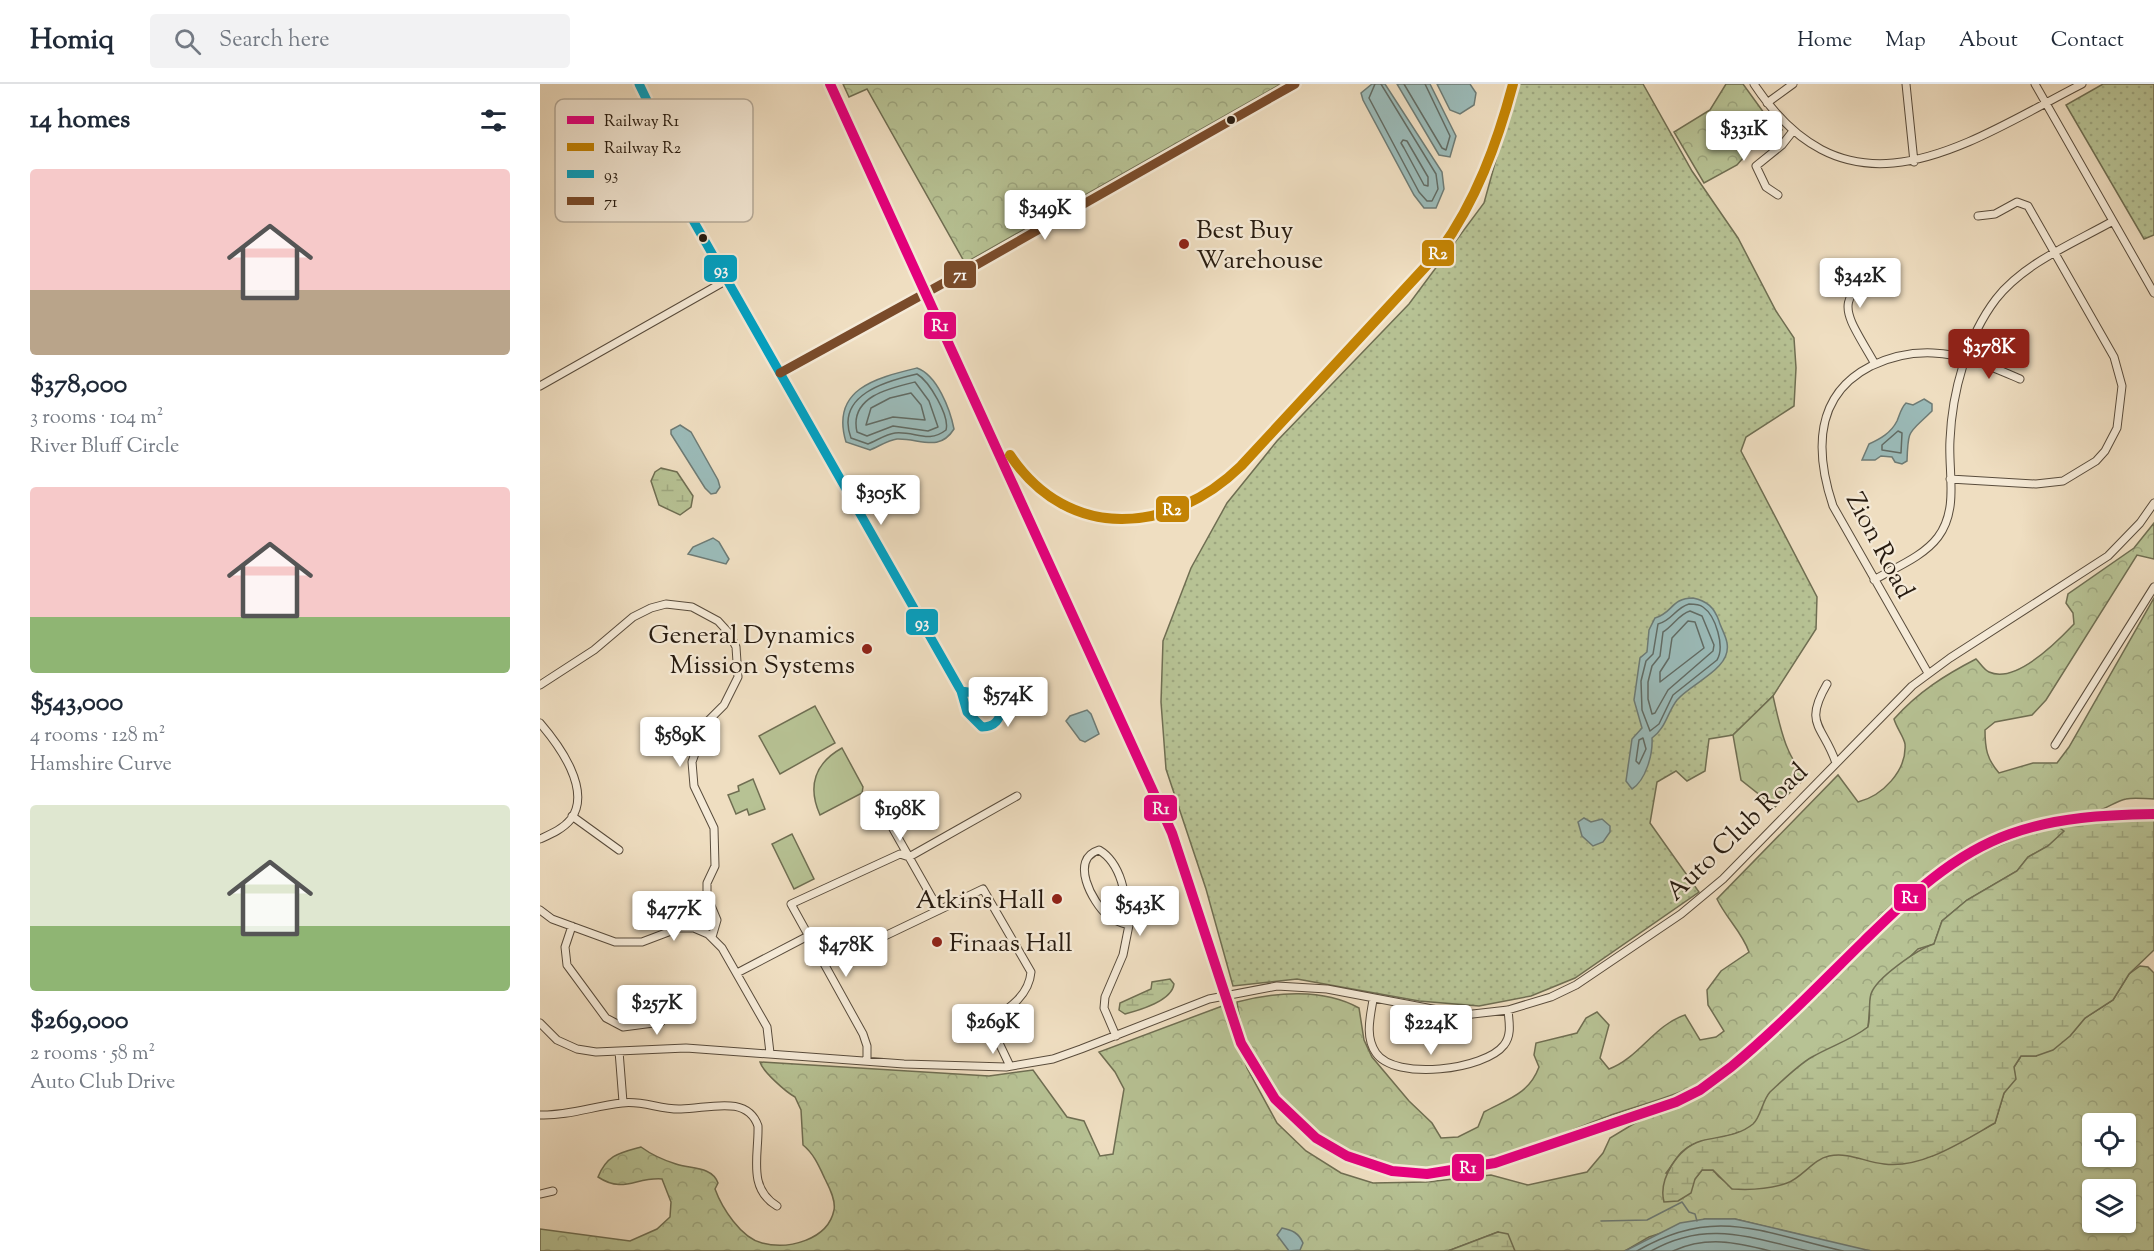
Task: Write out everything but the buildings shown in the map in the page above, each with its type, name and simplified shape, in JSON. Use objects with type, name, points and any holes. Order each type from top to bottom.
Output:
[{"type":"street","points":[[639,84],[646,99]]},
{"type":"street","points":[[780,373],[971,268],[1295,84]]},
{"type":"street","points":[[1754,84],[1767,103],[1793,131],[1842,157],[1883,165],[1914,162],[1976,141],[2082,84]]},
{"type":"street","points":[[1767,103],[1793,84]]},
{"type":"street","points":[[1906,84],[1914,162]]},
{"type":"street","points":[[2035,84],[2154,293]]},
{"type":"street","points":[[1778,195],[1766,187],[1756,166],[1782,145],[1793,131]]},
{"type":"street","points":[[1950,479],[2036,484],[2063,481],[2096,461],[2112,440],[2121,415],[2122,386],[2119,371],[2107,344],[2025,203],[2017,202],[1995,214],[1978,216]]},
{"type":"street","points":[[1874,580],[1920,553],[1937,539],[1948,519],[1952,414],[1966,358],[1979,326],[1997,298],[2021,275],[2113,221]]},
{"type":"street","points":[[694,222],[961,691],[967,712],[976,724],[982,727],[990,727],[999,720],[1004,707],[995,696],[961,691]]},
{"type":"street","points":[[1875,364],[1850,320],[1848,305],[1859,284],[1893,264]]},
{"type":"street","points":[[540,386],[727,280]]},
{"type":"street","name":"Zion Road","points":[[1928,673],[1833,506],[1822,452],[1826,416],[1835,396],[1849,381],[1875,364],[1914,353],[1966,358],[2020,379]]},
{"type":"street","name":"Auto Club Road","points":[[541,1025],[557,1040],[578,1049],[596,1052],[676,1048],[867,1061],[1010,1066],[1053,1059],[1209,999],[1242,990],[1277,986],[1305,987],[1464,1015],[1508,1010],[1540,1001],[1576,985],[1687,910],[1723,879],[1928,673],[2108,556],[2140,523],[2154,503]]},
{"type":"street","points":[[2055,746],[2154,587]]},
{"type":"street","points":[[540,685],[594,650],[633,617],[651,608],[679,605],[704,611],[729,633],[736,647],[739,661],[738,677],[732,693],[705,724],[692,762],[694,786],[714,828],[717,849],[715,866],[707,883],[707,896],[717,920],[712,937]]},
{"type":"street","points":[[1827,684],[1815,706],[1816,721],[1836,763]]},
{"type":"street","points":[[659,722],[698,739]]},
{"type":"street","points":[[540,723],[577,784],[578,802],[572,816],[564,826],[540,839]]},
{"type":"street","points":[[867,1061],[867,1046],[863,1034],[791,904],[900,854],[909,857],[1017,796]]},
{"type":"street","points":[[572,816],[619,850]]},
{"type":"street","points":[[892,827],[939,910]]},
{"type":"street","points":[[1116,1036],[1104,1008],[1105,996],[1123,955],[1130,925],[1124,892],[1115,866],[1108,855],[1099,850],[1091,853],[1086,858],[1085,867],[1090,892],[1099,907],[1110,917],[1130,925]]},
{"type":"street","points":[[822,962],[848,949],[868,944],[983,889],[1031,972],[1026,990],[1012,1007],[989,1022],[1010,1066]]},
{"type":"street","points":[[540,910],[572,927],[615,942],[642,942],[679,928],[699,930],[712,937],[722,948],[767,1028],[770,1053]]},
{"type":"street","points":[[572,927],[565,946],[567,965],[606,1018],[623,1027],[661,1022]]},
{"type":"street","points":[[737,973],[808,936]]},
{"type":"street","points":[[1373,1000],[1369,1026],[1371,1044],[1381,1059],[1406,1069],[1459,1065],[1498,1051],[1508,1040],[1508,1010]]},
{"type":"street","points":[[620,1051],[623,1102]]},
{"type":"street","points":[[540,1115],[623,1102],[676,1109],[737,1106],[753,1111],[758,1126],[757,1182],[764,1196],[777,1206]]},
{"type":"street","points":[[540,1194],[553,1191]]},
{"type":"green space","points":[[843,84],[1281,84],[965,263],[867,89],[849,97]]},
{"type":"green space","points":[[1517,84],[1643,84],[1692,171],[1738,238],[1776,311],[1794,338],[1796,368],[1794,406],[1746,437],[1741,451],[1817,597],[1816,629],[1773,696],[1733,735],[1709,739],[1705,771],[1687,781],[1676,771],[1657,782],[1650,823],[1699,892],[1575,978],[1531,996],[1479,1006],[1419,1001],[1297,979],[1233,986],[1206,889],[1166,769],[1161,702],[1163,641],[1191,568],[1227,503],[1277,441],[1409,304],[1484,203]]},
{"type":"green space","points":[[1726,84],[1743,84],[1764,113],[1782,130],[1750,150],[1737,165],[1704,183],[1674,132],[1710,110]]},
{"type":"green space","points":[[2103,84],[2154,84],[2154,235],[2144,239],[2066,105]]},
{"type":"green space","points":[[661,468],[677,472],[693,496],[691,507],[680,515],[659,505],[651,481],[655,472]]},
{"type":"green space","points":[[2154,523],[2154,559],[2137,555],[2046,700],[2032,715],[1995,722],[1985,730],[1988,753],[1999,773],[2033,763],[2057,763],[2069,747],[2154,598],[2154,799],[2126,799],[2099,810],[2017,828],[1972,846],[1919,882],[1895,903],[1744,1052],[1703,1082],[1671,1096],[1614,1114],[1519,1150],[1468,1164],[1421,1169],[1389,1165],[1357,1154],[1327,1138],[1300,1117],[1277,1093],[1258,1065],[1244,1034],[1237,1002],[1267,996],[1299,994],[1330,997],[1345,1002],[1359,1008],[1364,1040],[1372,1057],[1409,1101],[1432,1123],[1441,1138],[1458,1137],[1478,1127],[1484,1112],[1517,1095],[1530,1084],[1539,1067],[1534,1055],[1536,1043],[1577,1033],[1586,1018],[1597,1012],[1609,1025],[1600,1058],[1609,1069],[1629,1057],[1664,1026],[1685,1015],[1700,1040],[1716,1037],[1724,1031],[1708,1005],[1707,990],[1721,971],[1749,952],[1717,899],[1838,775],[1858,802],[1876,794],[1891,781],[1902,764],[1905,754],[1905,744],[1894,719],[1922,692],[1976,659],[1989,672],[1999,674],[2011,672],[2035,659],[2057,641],[2074,624],[2073,613],[2066,603],[2068,594],[2134,548]]},
{"type":"green space","points":[[1773,696],[1788,750],[1799,769],[1807,776],[1775,807],[1741,780],[1733,735]]},
{"type":"green space","points":[[815,706],[835,743],[780,774],[759,736]]},
{"type":"green space","points":[[842,748],[863,787],[862,793],[820,815],[814,794],[816,776],[825,761]]},
{"type":"green space","points":[[753,779],[765,809],[749,815],[747,809],[736,814],[728,795],[739,791],[738,786]]},
{"type":"green space","points":[[2095,819],[2154,819],[2154,950],[2129,974],[2113,1000],[2085,1018],[2070,1036],[2053,1050],[2036,1056],[2021,1056],[2014,1067],[2016,1079],[2004,1093],[1995,1123],[1942,1152],[1913,1162],[1884,1164],[1850,1156],[1829,1156],[1818,1161],[1792,1181],[1767,1188],[1732,1189],[1713,1170],[1702,1170],[1695,1179],[1691,1193],[1678,1201],[1664,1202],[1663,1193],[1667,1174],[1685,1150],[1701,1141],[1734,1134],[1753,1124],[1770,1092],[1796,1069],[1812,1057],[1868,1027],[1870,998],[1874,987],[1898,965],[1934,944],[1942,921],[1967,900],[2017,871],[2028,857],[2048,846],[2064,831],[2057,826],[2058,824]]},
{"type":"green space","points":[[2057,826],[2065,831],[2048,846],[2028,857],[2017,871],[1967,900],[1942,921],[1934,944],[1918,949],[1871,995],[1868,1027],[1858,1035],[1932,1156],[1995,1123],[2004,1093],[2015,1079],[2014,1067],[2021,1056],[2036,1056],[2070,1036],[2085,1018],[2113,1000],[2129,974],[2140,966],[2148,967],[2154,973],[2154,1251],[1810,1251],[1801,1235],[1735,1219],[1705,1219],[1649,1237],[1625,1251],[1515,1251],[1498,1232],[1448,1251],[540,1251],[540,1229],[630,1241],[657,1229],[670,1217],[671,1202],[662,1179],[623,1185],[607,1182],[598,1177],[610,1159],[641,1147],[667,1161],[711,1174],[718,1183],[715,1189],[727,1213],[740,1229],[754,1240],[772,1245],[795,1244],[824,1229],[834,1210],[834,1202],[818,1165],[803,1145],[801,1110],[795,1097],[770,1076],[760,1062],[989,1076],[1033,1070],[1067,1117],[1084,1121],[1100,1156],[1113,1154],[1124,1089],[1115,1072],[1099,1052],[1225,1005],[1247,1068],[1277,1123],[1306,1151],[1341,1173],[1373,1183],[1426,1182],[1491,1175],[1528,1185],[1587,1172],[1603,1153],[1610,1138],[1635,1123],[1702,1094],[1733,1074],[1929,886],[1959,866],[2022,836]],"holes":[[[1739,1132],[1771,1186],[1739,1187],[1725,1181],[1713,1170],[1702,1170],[1695,1179],[1666,1173],[1679,1155],[1690,1146]]]},
{"type":"green space","points":[[792,834],[814,879],[794,889],[772,844]]},
{"type":"green space","points":[[1170,979],[1174,984],[1172,990],[1162,1000],[1125,1014],[1119,1010],[1120,1003],[1151,989],[1152,982]]},
{"type":"green space","points":[[1498,1232],[1508,1234],[1515,1251],[1448,1251]]},
{"type":"water","points":[[1372,84],[1385,84],[1442,172],[1444,189],[1436,208],[1424,208],[1414,195],[1363,100],[1361,93]]},
{"type":"water","points":[[1397,84],[1430,84],[1456,136],[1450,157],[1439,155]]},
{"type":"water","points":[[1437,84],[1470,84],[1476,93],[1474,105],[1460,114],[1450,110]]},
{"type":"water","points":[[917,368],[931,378],[946,403],[954,429],[948,436],[942,441],[928,443],[897,439],[870,450],[846,442],[843,424],[845,409],[851,398],[872,382]]},
{"type":"water","points":[[1924,399],[1932,404],[1932,411],[1909,436],[1907,461],[1902,464],[1895,462],[1892,457],[1881,456],[1875,460],[1862,460],[1869,444],[1892,429],[1906,403],[1913,405]]},
{"type":"water","points":[[680,425],[691,432],[718,480],[720,487],[716,493],[711,494],[705,488],[671,434],[671,430]]},
{"type":"water","points":[[713,538],[719,542],[729,559],[726,564],[688,554],[693,547]]},
{"type":"water","points":[[1693,598],[1706,603],[1715,612],[1727,643],[1727,652],[1717,668],[1677,700],[1660,730],[1652,738],[1648,766],[1637,785],[1632,789],[1626,781],[1632,739],[1642,728],[1634,700],[1640,658],[1647,652],[1649,630],[1655,618],[1661,616],[1680,600]]},
{"type":"water","points":[[1087,710],[1099,734],[1085,742],[1080,740],[1066,721],[1070,716]]},
{"type":"water","points":[[1584,818],[1591,822],[1602,819],[1610,826],[1610,832],[1603,842],[1593,846],[1582,836],[1578,822]]},
{"type":"water","points":[[1705,1219],[1735,1219],[1871,1251],[1625,1251],[1680,1223]]},
{"type":"water","points":[[1282,1228],[1297,1234],[1303,1243],[1300,1250],[1289,1251],[1277,1235]]},
{"type":"waterway","points":[[1601,1221],[1647,1220],[1682,1202],[1689,1212],[1695,1214],[1697,1221]]},
{"type":"rail line","name":"R1","points":[[830,84],[1172,833],[1241,1043],[1275,1099],[1316,1138],[1347,1156],[1392,1171],[1427,1174],[1495,1163],[1676,1102],[1700,1090],[1731,1067],[1914,894],[1968,854],[2010,834],[2063,820],[2154,814]]},
{"type":"rail line","name":"R2","points":[[1010,455],[1034,484],[1061,503],[1091,515],[1121,519],[1153,516],[1184,505],[1213,489],[1241,466],[1440,251],[1475,192],[1500,128],[1513,84]]},
{"type":"transit line","name":"93","points":[[639,84],[647,99]]},
{"type":"transit line","name":"71","points":[[780,373],[971,268],[1295,84]]},
{"type":"transit line","name":"93","points":[[694,222],[961,691]]},
{"type":"transit line","name":"93","points":[[961,691],[995,696],[1004,707],[996,722],[991,726],[982,727],[967,712],[961,691]]},
{"type":"place","name":"Best Buy Warehouse","points":[[1184,244]]},
{"type":"place","name":"General Dynamics Mission Systems","points":[[867,649]]},
{"type":"place","name":"Atkins Hall","points":[[1057,899]]},
{"type":"place","name":"Finaas Hall","points":[[937,942]]}]
